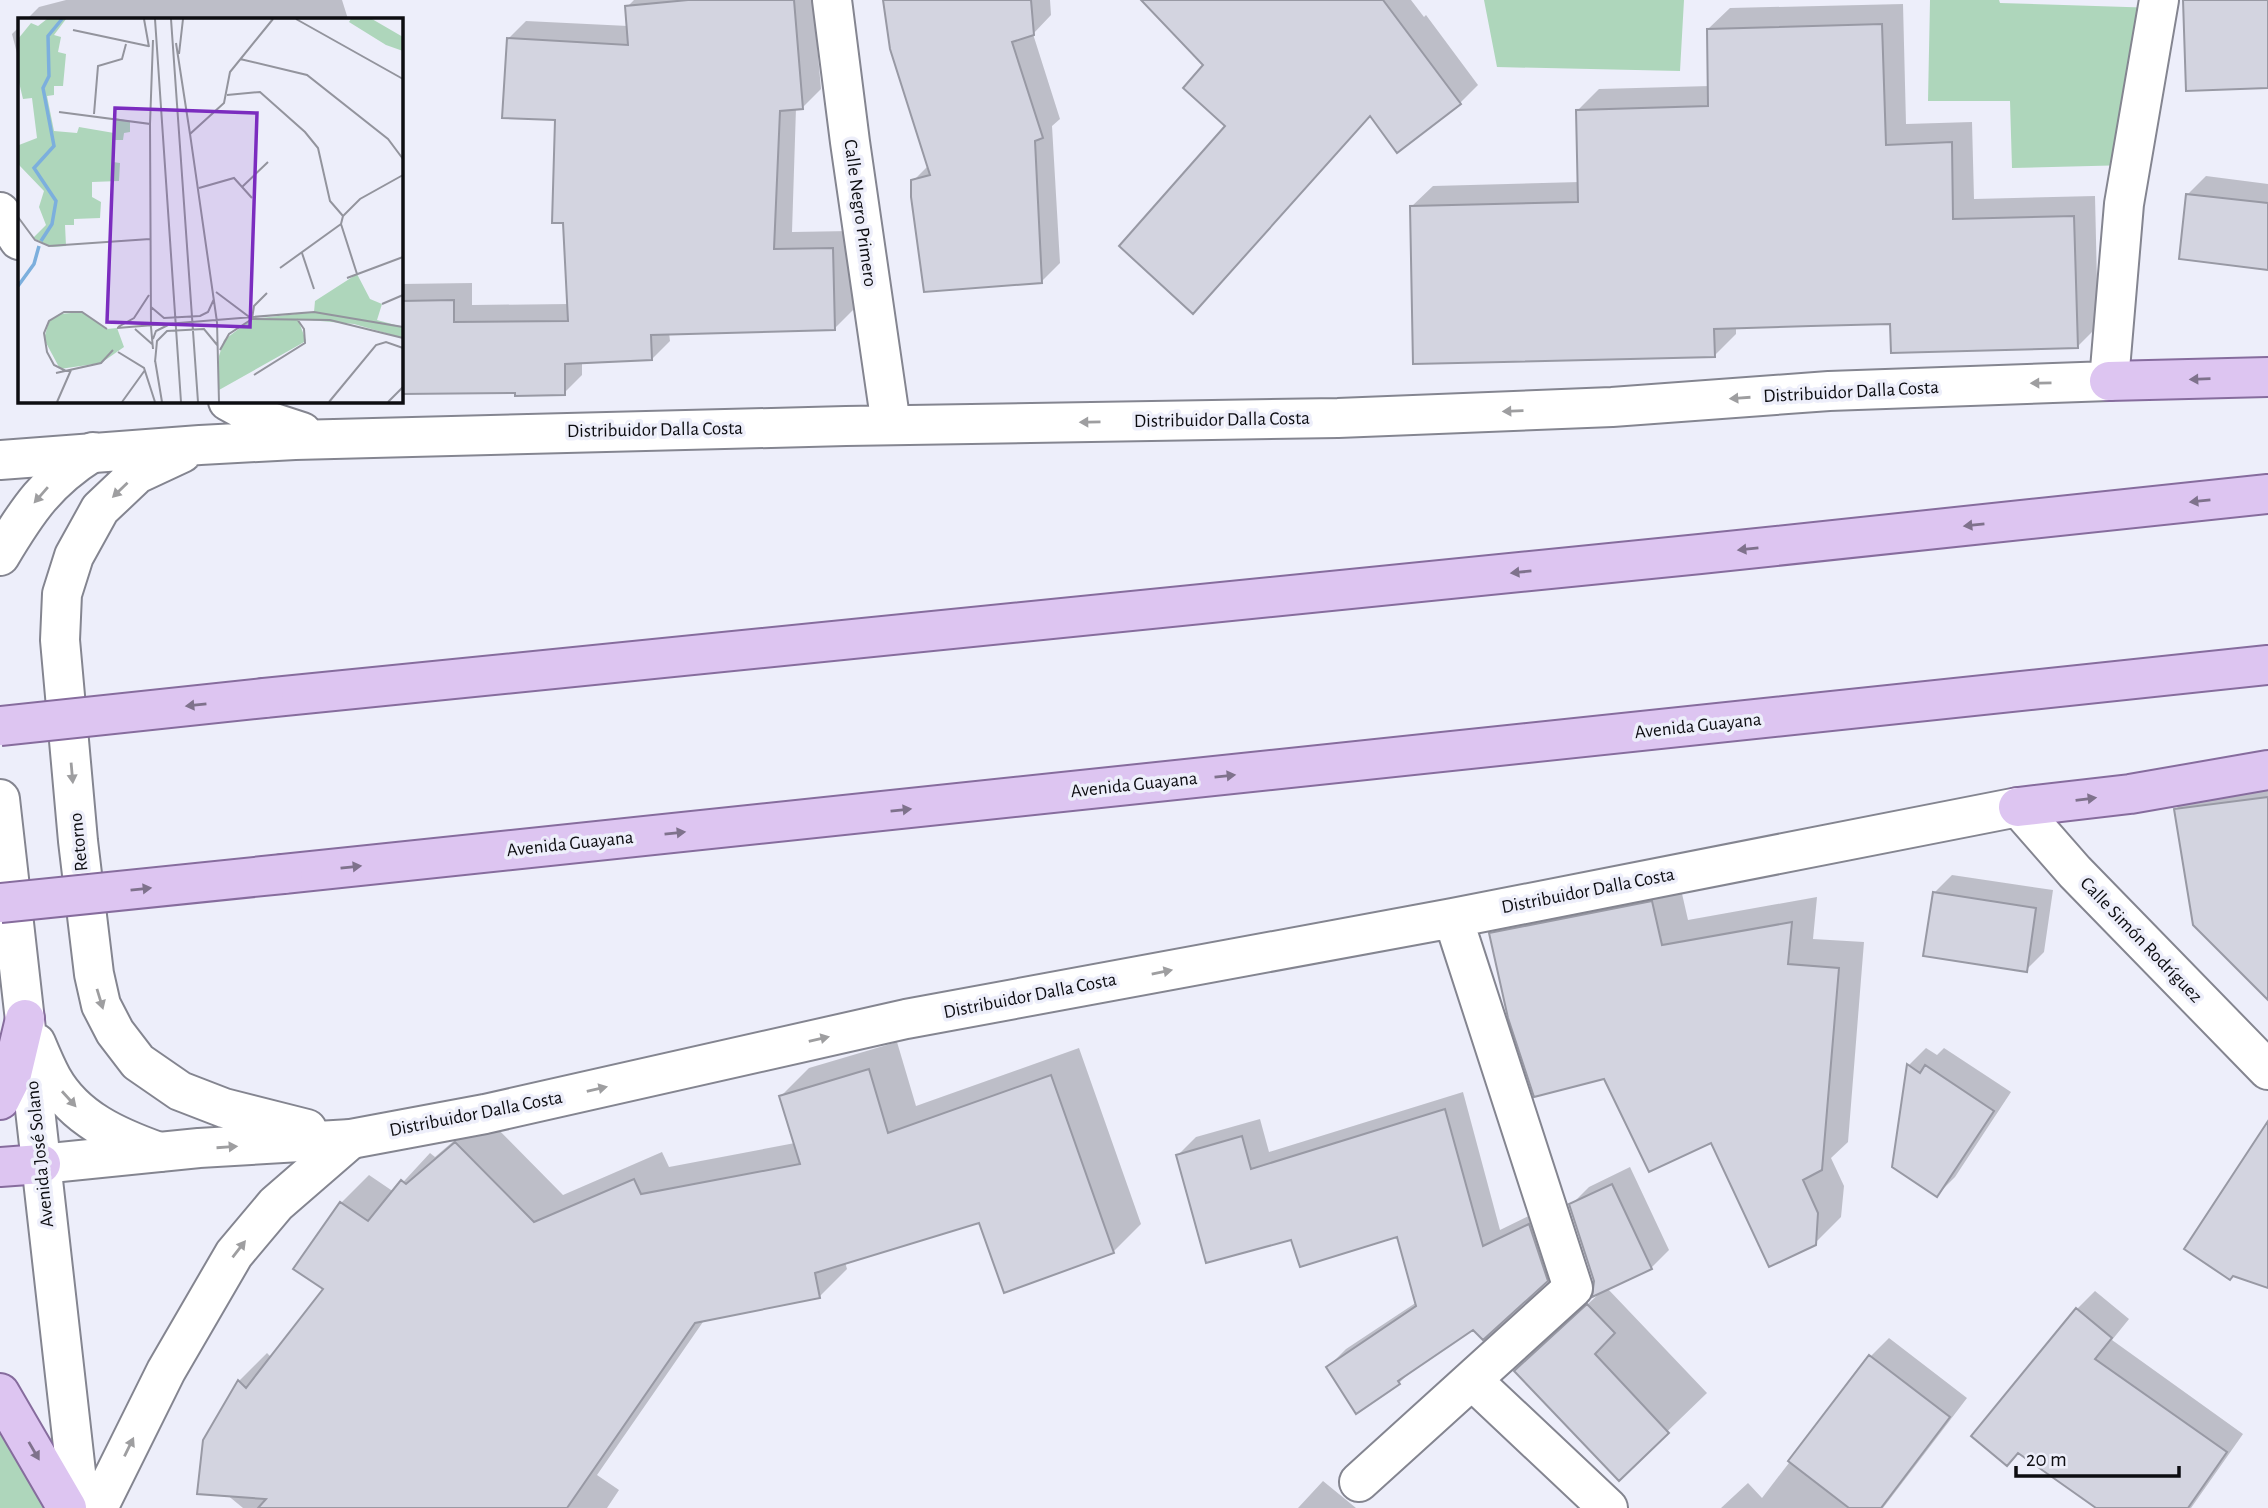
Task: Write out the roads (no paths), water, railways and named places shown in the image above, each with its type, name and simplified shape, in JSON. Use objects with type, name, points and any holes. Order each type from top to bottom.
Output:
[{"type":"main road","points":[[2109,382],[2268,377]]},
{"type":"main road","points":[[0,726],[2268,494]]},
{"type":"main road","name":"Avenida Guayana","points":[[0,903],[2268,665]]},
{"type":"main road","points":[[2018,807],[2130,794],[2268,770]]},
{"type":"main road","points":[[0,1100],[10,1078],[25,1019]]},
{"type":"main road","points":[[0,1167],[41,1164]]},
{"type":"main road","points":[[0,1393],[67,1508]]},
{"type":"street","name":"Calle Negro Primero","points":[[832,0],[891,425]]},
{"type":"street","points":[[2109,382],[2124,204],[2159,0]]},
{"type":"street","points":[[0,212],[18,239]]},
{"type":"street","name":"Distribuidor Dalla Costa","points":[[0,460],[200,444],[335,439],[891,425],[1338,418],[1612,407],[1843,391],[2109,382]]},
{"type":"street","name":"Distribuidor Dalla Costa","points":[[230,402],[259,418],[335,439]]},
{"type":"street","name":"Retorno","points":[[200,444],[136,474],[100,509],[74,556],[62,594],[60,640],[78,841],[94,974],[101,1005],[114,1032],[138,1062],[180,1091],[270,1122],[351,1139]]},
{"type":"street","points":[[0,556],[41,493],[68,468],[93,452]]},
{"type":"street","name":"Avenida José Solano","points":[[0,799],[80,1508]]},
{"type":"street","name":"Distribuidor Dalla Costa","points":[[41,1164],[159,1152],[351,1139],[485,1114],[906,1019],[1453,918],[2018,807]]},
{"type":"street","name":"Calle Simón Rodríguez","points":[[2018,807],[2074,872],[2268,1070]]},
{"type":"street","points":[[1359,1482],[1573,1288],[1453,918]]},
{"type":"street","points":[[25,1019],[53,1080],[70,1102],[97,1126],[159,1152]]},
{"type":"street","points":[[98,1508],[166,1371],[234,1254],[276,1204],[351,1139]]},
{"type":"street","points":[[1472,1380],[1608,1508]]}]
